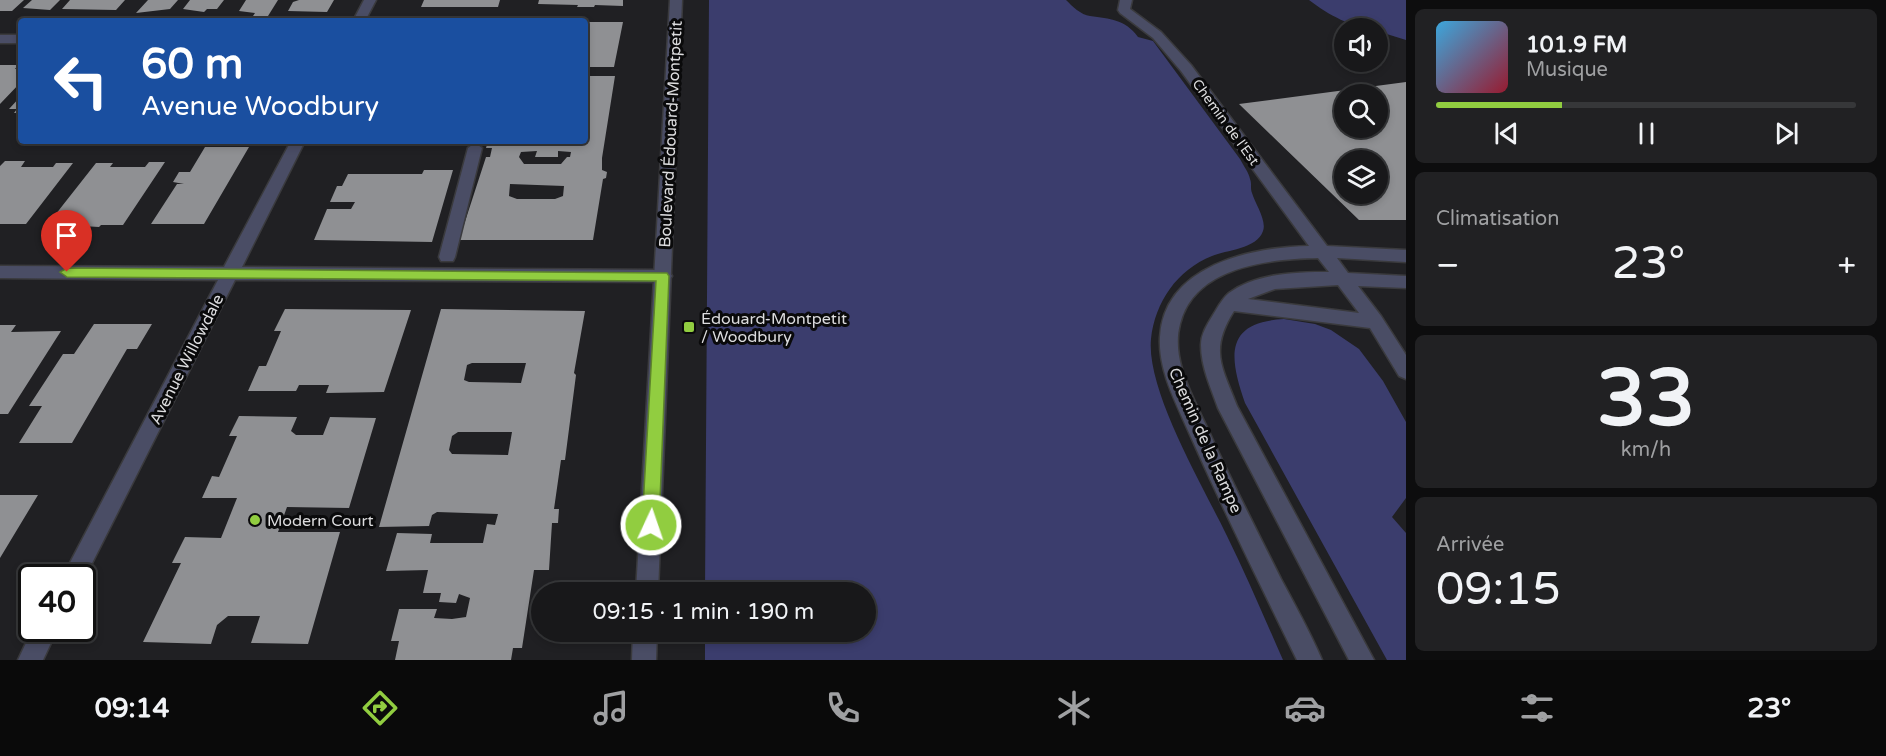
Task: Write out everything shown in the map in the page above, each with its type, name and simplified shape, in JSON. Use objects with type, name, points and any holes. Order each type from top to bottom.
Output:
[{"type":"street","points":[[361,18],[370,0]]},
{"type":"street","name":"Boulevard Édouard-Montpetit","points":[[648,582],[676,0]]},
{"type":"street","name":"Chemin de l'Est","points":[[1111,0],[1125,5],[1157,35],[1186,68],[1282,200],[1375,321],[1406,371]]},
{"type":"street","points":[[0,39],[18,39]]},
{"type":"street","name":"Avenue Willowdale","points":[[80,564],[296,144]]},
{"type":"street","points":[[447,256],[475,148]]},
{"type":"street","name":"Chemin de la Rampe","points":[[1310,660],[1209,455],[1178,382],[1172,363],[1169,336],[1172,320],[1181,301],[1209,275],[1255,257],[1324,253],[1406,256]]},
{"type":"street","points":[[0,272],[663,276]]},
{"type":"street","name":"Chemin de la Rampe","points":[[1362,660],[1228,408],[1216,376],[1210,344],[1213,329],[1229,304],[1238,296],[1260,286],[1295,279],[1406,282]]},
{"type":"street","points":[[1229,304],[1273,307],[1352,321],[1375,321]]},
{"type":"street","points":[[30,660],[39,642]]},
{"type":"street","points":[[644,660],[645,642]]},
{"type":"shaded area","points":[[709,0],[1066,0],[1083,14],[1117,21],[1128,27],[1138,37],[1153,41],[1240,159],[1249,177],[1251,191],[1263,222],[1263,231],[1254,242],[1199,262],[1178,279],[1157,312],[1151,339],[1152,360],[1158,385],[1178,439],[1234,551],[1283,660],[705,660],[705,642],[876,642],[876,582],[705,582]]},
{"type":"shaded area","points":[[1309,0],[1406,0],[1406,40],[1388,34],[1388,18],[1337,18]]},
{"type":"shaded area","points":[[1284,319],[1315,324],[1331,330],[1359,349],[1383,381],[1406,422],[1406,498],[1392,517],[1406,533],[1406,660],[1387,660],[1245,403],[1236,371],[1234,357],[1236,345],[1241,335],[1250,327]]},
{"type":"building","points":[[0,0],[24,0],[12,11],[0,11]]},
{"type":"building","points":[[32,0],[60,0],[50,10],[23,8]]},
{"type":"building","points":[[70,0],[125,0],[116,10],[62,9]]},
{"type":"building","points":[[148,0],[178,0],[170,9],[136,13]]},
{"type":"building","points":[[190,0],[224,0],[217,9],[207,9],[204,12],[183,9]]},
{"type":"building","points":[[246,0],[278,0],[268,16],[253,16],[255,13],[239,11]]},
{"type":"building","points":[[334,0],[327,12],[288,11],[293,2]]},
{"type":"building","points":[[424,0],[500,0],[498,7],[421,7]]},
{"type":"building","points":[[539,0],[623,0],[623,6],[577,7],[578,5],[538,4]]},
{"type":"building","points":[[503,16],[502,18],[412,17]]},
{"type":"building","points":[[588,22],[623,22],[614,67],[588,67]]},
{"type":"building","points":[[0,65],[18,65],[15,69],[18,69],[18,85],[0,104]]},
{"type":"building","points":[[588,76],[615,76],[602,158],[602,170],[607,172],[606,178],[603,179],[593,240],[459,240],[486,157],[490,157],[492,148],[486,148],[487,144],[588,144]],"holes":[[[537,151],[535,157],[558,157],[558,151],[571,152],[570,157],[567,157],[561,164],[524,164],[519,157],[521,152]],[[510,184],[564,186],[563,196],[555,199],[517,199],[509,196]]]},
{"type":"building","points":[[1406,82],[1406,220],[1359,220],[1342,204],[1388,204],[1388,150],[1334,150],[1334,196],[1239,104],[1334,91],[1334,138],[1388,138],[1388,84]]},
{"type":"building","points":[[18,99],[18,113],[14,113],[17,109],[9,109]]},
{"type":"building","points":[[205,147],[249,147],[204,224],[151,224],[177,184],[184,184],[173,182],[179,172],[190,172]]},
{"type":"building","points":[[5,161],[25,161],[21,167],[53,167],[56,163],[73,163],[26,224],[0,224],[0,166]]},
{"type":"building","points":[[149,162],[165,162],[123,225],[101,225],[99,227],[48,224],[96,163],[113,163],[110,167],[145,167]]},
{"type":"building","points":[[424,170],[453,170],[432,242],[314,240],[327,209],[351,209],[355,202],[330,202],[337,186],[342,186],[348,174],[422,174]]},
{"type":"building","points":[[285,309],[411,310],[384,392],[326,393],[329,385],[299,385],[296,391],[248,391],[259,366],[266,366],[281,331],[274,331]]},
{"type":"building","points":[[441,309],[585,311],[574,373],[576,375],[565,460],[561,460],[554,509],[559,509],[558,523],[552,523],[549,570],[534,570],[522,648],[513,648],[511,660],[395,660],[399,641],[391,641],[399,609],[437,609],[434,618],[466,617],[470,598],[459,594],[456,603],[439,602],[441,593],[423,593],[428,570],[386,571],[397,533],[432,534],[430,543],[483,543],[487,524],[495,525],[498,514],[437,512],[432,515],[429,526],[379,527]],"holes":[[[472,363],[526,363],[521,383],[464,380],[467,365]],[[458,432],[512,432],[508,455],[452,454],[449,450],[452,436]]]},
{"type":"building","points":[[94,324],[152,324],[137,349],[127,349],[72,443],[19,443],[42,406],[29,406],[63,354],[74,354]]},
{"type":"building","points":[[0,325],[16,325],[11,332],[61,331],[8,414],[0,414]]},
{"type":"building","name":"Modern Court","points":[[239,416],[297,417],[291,431],[296,435],[323,435],[330,417],[376,418],[349,508],[287,507],[278,532],[340,532],[308,644],[251,643],[260,616],[228,616],[217,625],[211,644],[143,642],[181,563],[172,563],[185,537],[221,538],[237,498],[202,498],[212,476],[219,477],[237,436],[229,436]]},
{"type":"building","points":[[0,495],[38,495],[0,558]]},
{"type":"place","name":"Édouard-Montpetit / Woodbury","points":[[689,327]]},
{"type":"place","name":"Modern Court","points":[[255,520]]},
{"type":"route","points":[[67,272],[663,276],[651,525]]}]
